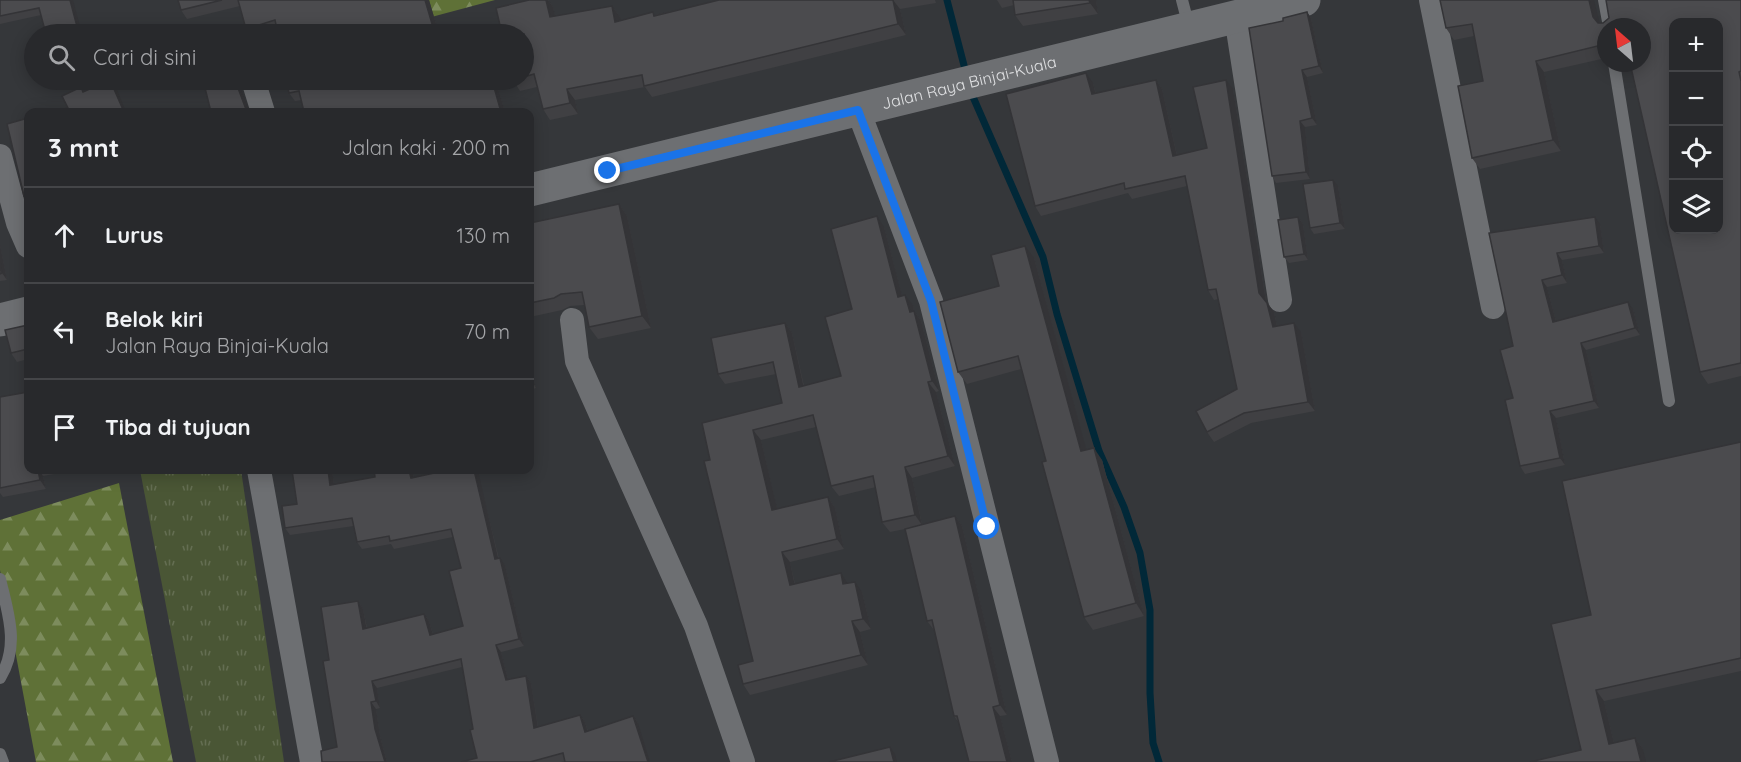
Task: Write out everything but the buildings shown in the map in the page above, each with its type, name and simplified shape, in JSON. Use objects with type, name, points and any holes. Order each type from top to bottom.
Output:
[{"type":"main road","name":"Jalan Raya Binjai-Kuala","points":[[534,189],[988,78],[1186,14],[1236,17],[1304,0]]},
{"type":"main road","points":[[0,320],[24,314]]},
{"type":"street","points":[[1431,0],[1492,307]]},
{"type":"street","points":[[1236,17],[1280,300]]},
{"type":"street","points":[[256,90],[262,108]]},
{"type":"street","points":[[858,110],[931,301],[1047,762]]},
{"type":"street","points":[[0,156],[18,223],[24,237]]},
{"type":"street","points":[[572,320],[580,369],[696,626],[742,762]]},
{"type":"street","points":[[261,474],[312,762]]},
{"type":"lane","points":[[1604,0],[1607,18]]},
{"type":"lane","points":[[1615,72],[1669,401]]},
{"type":"lane","points":[[0,579],[12,632],[7,667],[0,678]]},
{"type":"lane","points":[[0,753],[3,762]]},
{"type":"green space","points":[[404,0],[495,0],[409,23]]},
{"type":"green space","points":[[141,474],[242,474],[284,762],[196,762]]},
{"type":"green space","points":[[119,483],[173,762],[36,762],[0,570],[0,520]]},
{"type":"waterway","points":[[947,0],[966,73]]},
{"type":"waterway","points":[[970,90],[1043,257],[1057,314],[1099,451],[1124,507],[1140,553],[1150,610],[1150,693],[1153,743],[1159,762]]},
{"type":"route","points":[[608,171],[858,110],[931,301],[987,527]]}]
